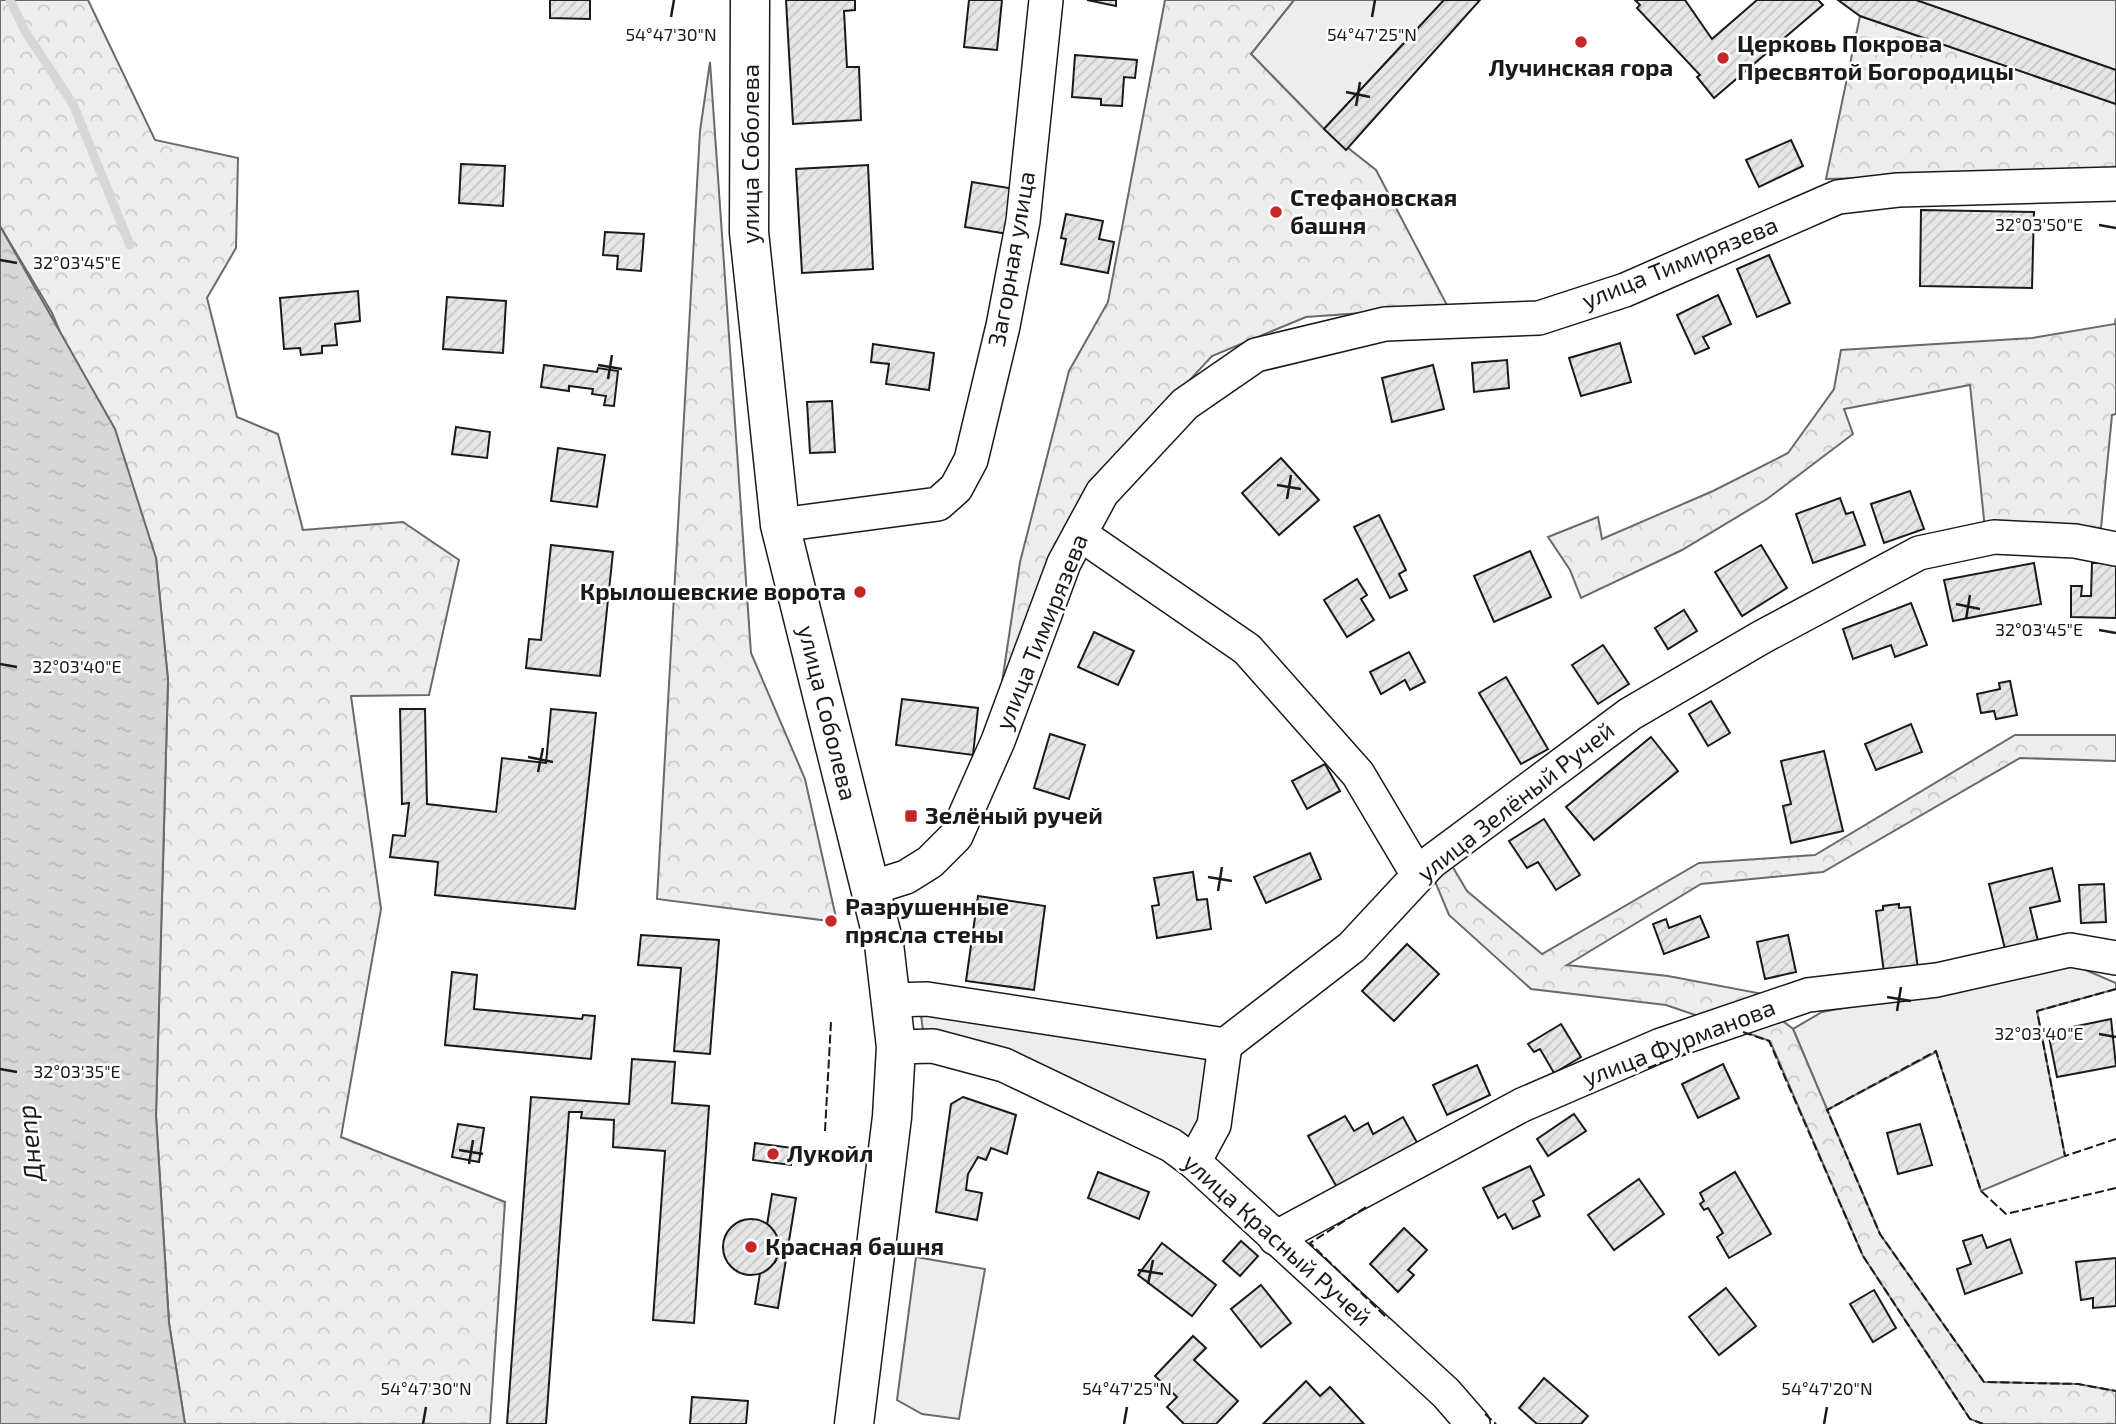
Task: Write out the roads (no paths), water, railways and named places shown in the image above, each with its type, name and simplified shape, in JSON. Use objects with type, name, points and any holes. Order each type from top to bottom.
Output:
[{"type":"main road","name":"улица Соболева","points":[[750,0],[749,232],[780,525],[884,944],[896,1047],[891,1129],[854,1424]]},
{"type":"street","name":"Загорная улица","points":[[780,525],[938,505],[956,488],[971,460],[1003,326],[1023,221],[1046,0]]},
{"type":"street","name":"улица Тимирязева","points":[[871,888],[906,877],[930,862],[956,836],[998,741],[1064,564],[1102,493],[1185,404],[1256,355],[1385,324],[1539,318],[1625,290],[1838,197],[1898,190],[2116,184]]},
{"type":"street","points":[[1080,534],[1247,649],[1358,774],[1418,875]]},
{"type":"street","name":"улица Зелёный Ручей","points":[[1225,1045],[1352,947],[1431,862],[1630,714],[1919,552],[1994,537],[2075,541],[2116,549]]},
{"type":"street","name":"улица Фурманова","points":[[1275,1238],[1522,1104],[1661,1045],[1808,995],[1937,980],[2070,950],[2116,958]]},
{"type":"street","points":[[891,1000],[927,999],[1225,1045],[1214,1125],[1194,1161]]},
{"type":"street","name":"улица Красный Ручей","points":[[896,1047],[933,1046],[1004,1065],[1171,1145],[1194,1161],[1446,1393],[1473,1424]]},
{"type":"water","name":"Днепр","points":[[0,226],[115,429],[156,558],[168,680],[156,1116],[169,1323],[185,1424],[0,1424]]},
{"type":"waterway","points":[[10,0],[25,31],[73,104],[130,245]]},
{"type":"place","name":"Лучинская гора","points":[[1581,42]]},
{"type":"place","name":"Церковь Покрова Пресвятой Богородицы","points":[[1723,58]]},
{"type":"place","name":"Стефановская башня","points":[[1276,212]]},
{"type":"place","name":"Крылошевские ворота","points":[[860,592]]},
{"type":"place","name":"Зелёный ручей","points":[[911,816]]},
{"type":"place","name":"Разрушенные прясла стены","points":[[831,921]]},
{"type":"place","name":"Лукойл","points":[[773,1154]]},
{"type":"place","name":"Красная башня","points":[[751,1247]]}]
